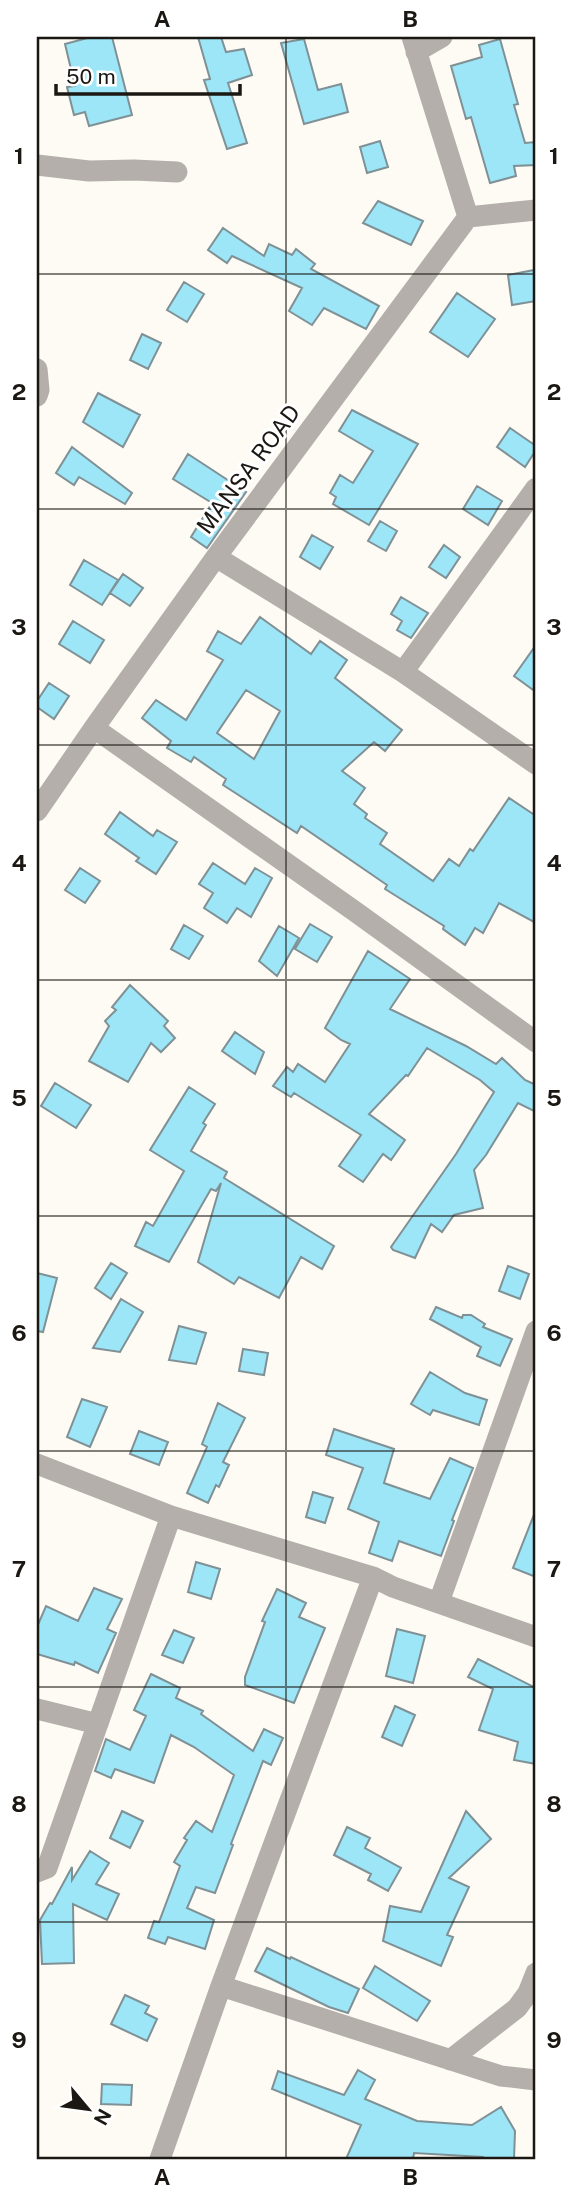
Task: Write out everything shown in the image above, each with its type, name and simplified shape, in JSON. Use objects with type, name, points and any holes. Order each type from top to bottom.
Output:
[{"type":"street","points":[[442,37],[414,44],[468,217],[536,210]]},
{"type":"street","points":[[37,165],[89,171],[177,172]]},
{"type":"street","name":"MANSA ROAD","points":[[38,807],[216,557],[468,217]]},
{"type":"street","points":[[37,369],[37,396]]},
{"type":"street","points":[[403,672],[536,488]]},
{"type":"street","points":[[216,557],[403,672],[536,764]]},
{"type":"street","points":[[94,727],[536,1042]]},
{"type":"street","points":[[439,1602],[536,1331]]},
{"type":"street","points":[[37,1464],[171,1517],[373,1577],[393,1587],[536,1637]]},
{"type":"street","points":[[37,1872],[47,1868],[171,1517]]},
{"type":"street","points":[[160,2159],[221,1986],[373,1577]]},
{"type":"street","points":[[37,1709],[98,1724]]},
{"type":"street","points":[[450,2060],[517,2008],[528,1993],[536,1973]]},
{"type":"street","points":[[221,1986],[501,2076],[536,2080]]},
{"type":"building","points":[[91,37],[112,37],[132,115],[89,126],[85,112],[74,115],[67,87],[75,86],[65,44]]},
{"type":"building","points":[[198,37],[221,37],[226,52],[244,49],[252,75],[228,83],[247,143],[227,149],[204,80],[210,79]]},
{"type":"building","points":[[304,39],[318,90],[341,84],[348,112],[304,124],[281,43]]},
{"type":"building","points":[[500,39],[518,104],[514,105],[525,143],[536,142],[536,165],[514,166],[516,176],[490,183],[471,117],[466,119],[451,66],[482,57],[479,45]]},
{"type":"building","points":[[380,141],[388,167],[367,173],[360,147]]},
{"type":"building","points":[[378,201],[423,221],[411,245],[363,223]]},
{"type":"building","points":[[223,228],[264,256],[269,244],[292,255],[296,249],[315,264],[311,269],[379,306],[366,329],[324,308],[312,325],[289,311],[302,288],[232,256],[227,263],[208,250]]},
{"type":"building","points":[[534,270],[536,301],[512,305],[508,275]]},
{"type":"building","points":[[184,282],[204,294],[187,322],[167,310]]},
{"type":"building","points":[[457,293],[495,319],[468,357],[430,332]]},
{"type":"building","points":[[142,334],[161,343],[148,369],[130,360]]},
{"type":"building","points":[[98,393],[140,415],[123,447],[83,422]]},
{"type":"building","points":[[352,410],[418,444],[369,525],[333,504],[336,497],[330,493],[340,475],[353,483],[373,451],[339,431]]},
{"type":"building","points":[[510,428],[536,446],[525,467],[497,447]]},
{"type":"building","points":[[72,447],[132,493],[125,504],[79,477],[74,485],[56,473]]},
{"type":"building","points":[[188,454],[246,492],[207,548],[191,537],[212,503],[173,479]]},
{"type":"building","points":[[477,486],[502,501],[488,525],[463,509]]},
{"type":"building","points":[[380,521],[397,531],[386,551],[368,541]]},
{"type":"building","points":[[312,535],[333,547],[320,569],[300,557]]},
{"type":"building","points":[[444,545],[460,557],[446,578],[429,567]]},
{"type":"building","points":[[84,560],[118,580],[102,605],[70,585]]},
{"type":"building","points":[[123,574],[143,588],[130,606],[110,593]]},
{"type":"building","points":[[401,597],[428,613],[411,638],[397,630],[402,621],[391,614]]},
{"type":"building","points":[[260,617],[311,654],[320,641],[347,660],[335,678],[402,730],[385,751],[374,742],[342,771],[365,788],[354,804],[367,814],[365,818],[387,833],[380,844],[433,881],[449,859],[459,866],[470,849],[473,851],[509,798],[536,816],[536,923],[499,903],[483,933],[475,928],[465,945],[443,929],[444,926],[385,889],[387,885],[301,826],[297,833],[223,785],[226,779],[194,757],[191,762],[167,748],[171,741],[142,718],[156,700],[186,720],[223,660],[207,651],[218,631],[241,644]],"holes":[[[246,690],[280,711],[254,759],[217,733]]]},
{"type":"building","points":[[73,621],[104,640],[90,663],[59,644]]},
{"type":"building","points":[[536,645],[536,692],[514,676]]},
{"type":"building","points":[[49,683],[69,696],[54,719],[37,707],[37,701]]},
{"type":"building","points":[[120,812],[153,836],[157,830],[177,842],[156,874],[136,861],[139,858],[105,834]]},
{"type":"building","points":[[213,863],[245,884],[255,868],[272,878],[251,917],[237,908],[227,923],[204,908],[213,893],[199,884]]},
{"type":"building","points":[[80,868],[100,881],[85,903],[65,890]]},
{"type":"building","points":[[310,924],[332,937],[317,962],[295,949]]},
{"type":"building","points":[[184,925],[203,936],[189,959],[171,949]]},
{"type":"building","points":[[279,926],[299,938],[277,976],[259,961]]},
{"type":"building","points":[[368,951],[410,979],[390,1009],[466,1046],[496,1064],[502,1058],[525,1080],[536,1085],[536,1112],[518,1103],[474,1170],[483,1208],[454,1215],[442,1232],[431,1224],[415,1258],[391,1247],[456,1154],[494,1092],[480,1080],[427,1048],[408,1076],[406,1075],[369,1114],[405,1140],[391,1160],[383,1154],[363,1182],[339,1166],[361,1135],[294,1093],[291,1097],[273,1086],[287,1067],[293,1072],[298,1064],[325,1082],[350,1044],[325,1028]]},
{"type":"building","points":[[130,985],[168,1021],[164,1026],[175,1038],[161,1052],[151,1043],[128,1082],[89,1061],[109,1026],[105,1021],[116,1010],[112,1007]]},
{"type":"building","points":[[235,1032],[264,1052],[255,1074],[222,1051]]},
{"type":"building","points":[[55,1083],[91,1105],[76,1128],[41,1106]]},
{"type":"building","points":[[189,1087],[215,1104],[191,1151],[227,1172],[224,1178],[334,1246],[322,1269],[301,1257],[279,1298],[239,1277],[234,1284],[198,1262],[221,1183],[216,1191],[211,1189],[169,1262],[135,1246],[146,1222],[153,1226],[184,1171],[150,1150]]},
{"type":"building","points":[[111,1263],[127,1273],[111,1299],[95,1288]]},
{"type":"building","points":[[508,1266],[529,1274],[520,1299],[499,1291]]},
{"type":"building","points":[[37,1273],[57,1278],[43,1332],[37,1331]]},
{"type":"building","points":[[121,1299],[143,1312],[120,1352],[93,1348]]},
{"type":"building","points":[[436,1307],[462,1318],[463,1315],[471,1315],[485,1324],[483,1327],[512,1339],[500,1366],[477,1356],[481,1347],[430,1319]]},
{"type":"building","points":[[179,1326],[206,1333],[196,1364],[169,1360]]},
{"type":"building","points":[[243,1349],[268,1353],[264,1375],[239,1371]]},
{"type":"building","points":[[430,1372],[465,1393],[487,1400],[479,1425],[433,1410],[430,1415],[411,1404]]},
{"type":"building","points":[[82,1399],[107,1407],[90,1447],[67,1437]]},
{"type":"building","points":[[218,1403],[245,1418],[223,1462],[229,1465],[208,1503],[187,1493],[207,1447],[202,1444]]},
{"type":"building","points":[[334,1429],[394,1449],[384,1483],[430,1499],[450,1458],[473,1468],[441,1556],[399,1541],[392,1561],[369,1553],[379,1522],[348,1509],[363,1468],[326,1455]]},
{"type":"building","points":[[139,1431],[168,1442],[159,1465],[130,1454]]},
{"type":"building","points":[[313,1492],[333,1498],[325,1523],[306,1517]]},
{"type":"building","points":[[536,1512],[536,1577],[513,1568]]},
{"type":"building","points":[[196,1562],[220,1569],[211,1599],[188,1592]]},
{"type":"building","points":[[94,1588],[122,1599],[107,1629],[116,1633],[98,1673],[75,1662],[74,1665],[37,1654],[37,1627],[46,1606],[78,1621]]},
{"type":"building","points":[[277,1589],[306,1603],[299,1617],[325,1628],[294,1703],[245,1685],[245,1677],[265,1622],[262,1621]]},
{"type":"building","points":[[397,1629],[425,1636],[413,1683],[386,1676]]},
{"type":"building","points":[[174,1630],[194,1638],[183,1663],[162,1655]]},
{"type":"building","points":[[478,1659],[536,1688],[536,1764],[514,1760],[518,1742],[479,1730],[493,1689],[468,1677]]},
{"type":"building","points":[[151,1674],[180,1688],[176,1698],[203,1711],[201,1714],[253,1751],[264,1729],[283,1738],[271,1765],[263,1761],[215,1893],[196,1887],[187,1908],[214,1920],[205,1949],[168,1937],[165,1944],[148,1938],[154,1921],[159,1922],[180,1866],[174,1862],[187,1840],[184,1838],[196,1821],[212,1832],[234,1775],[194,1747],[171,1735],[154,1783],[115,1769],[111,1778],[95,1771],[106,1739],[130,1750],[146,1716],[134,1710]]},
{"type":"building","points":[[395,1706],[415,1715],[402,1746],[382,1737]]},
{"type":"building","points":[[122,1811],[143,1821],[130,1848],[110,1838]]},
{"type":"building","points":[[466,1811],[491,1839],[449,1878],[469,1887],[447,1935],[453,1937],[441,1966],[383,1941],[390,1906],[421,1912]]},
{"type":"building","points":[[347,1827],[370,1838],[365,1848],[401,1868],[388,1891],[368,1880],[371,1874],[334,1855]]},
{"type":"building","points":[[90,1851],[109,1863],[96,1884],[119,1894],[107,1920],[73,1904],[74,1963],[42,1964],[40,1920],[72,1867],[72,1880]]},
{"type":"building","points":[[267,1948],[359,1989],[348,2013],[329,2007],[255,1971]]},
{"type":"building","points":[[375,1966],[430,2001],[417,2021],[363,1988]]},
{"type":"building","points":[[125,1995],[149,2006],[145,2013],[157,2019],[147,2041],[111,2024]]},
{"type":"building","points":[[358,2070],[375,2080],[365,2099],[417,2121],[472,2125],[501,2107],[515,2131],[514,2159],[414,2153],[413,2159],[346,2159],[361,2125],[272,2089],[278,2071],[344,2095]]},
{"type":"building","points":[[102,2084],[132,2085],[131,2105],[101,2104]]}]
